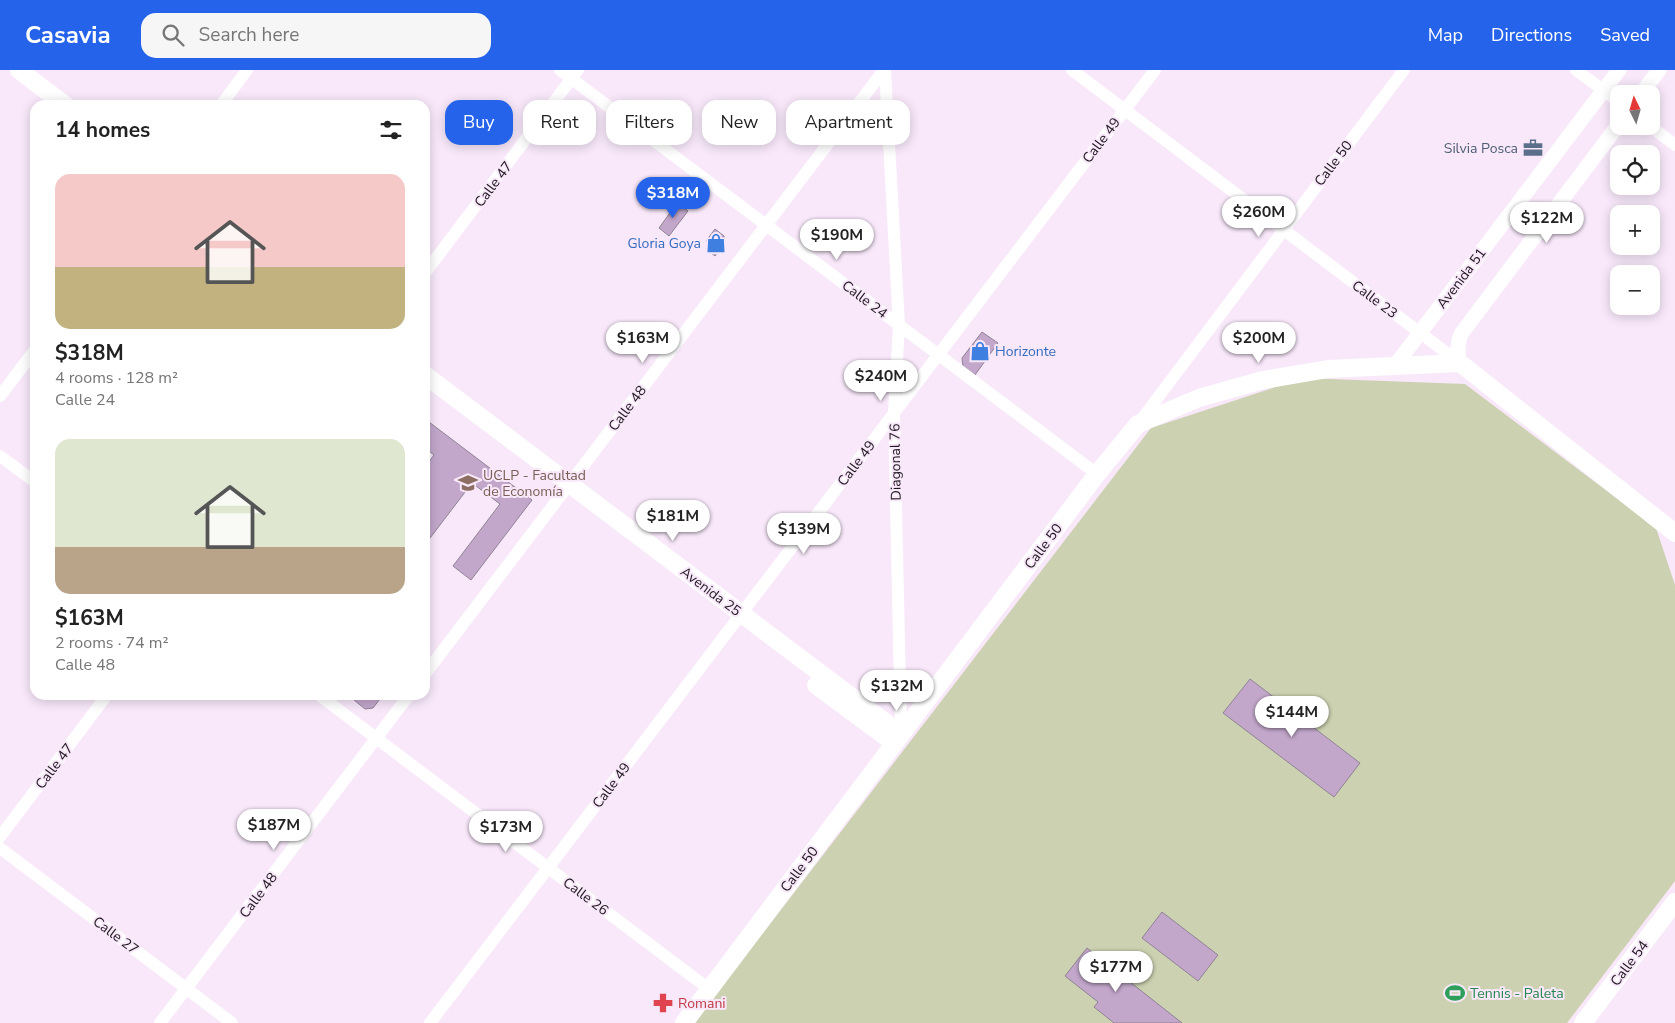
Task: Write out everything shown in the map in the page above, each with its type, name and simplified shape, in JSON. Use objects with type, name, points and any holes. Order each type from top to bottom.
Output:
[{"type":"main road","points":[[4,70],[43,100]]},
{"type":"main road","points":[[19,70],[58,100]]},
{"type":"main road","points":[[1138,424],[1199,398],[1263,380],[1328,370],[1460,363]]},
{"type":"main road","name":"Calle 23","points":[[1460,363],[1675,533]]},
{"type":"main road","name":"Avenida 25","points":[[430,380],[566,489],[897,738]]},
{"type":"main road","name":"Avenida 25","points":[[430,393],[566,489]]},
{"type":"main road","name":"Calle 50","points":[[684,1023],[1097,474],[1138,424]]},
{"type":"main road","name":"Calle 54","points":[[1583,1023],[1672,913]]},
{"type":"street","points":[[225,100],[248,70]]},
{"type":"street","name":"Calle 24","points":[[560,70],[575,74],[766,225],[1097,474]]},
{"type":"street","name":"Calle 48","points":[[430,667],[884,70]]},
{"type":"street","name":"Diagonal 76","points":[[884,70],[899,325],[894,413],[897,738]]},
{"type":"street","name":"Calle 23","points":[[1072,70],[1460,363]]},
{"type":"street","name":"Calle 49","points":[[430,1023],[1155,70]]},
{"type":"street","name":"Calle 50","points":[[1138,424],[1404,70]]},
{"type":"street","points":[[1576,70],[1610,96]]},
{"type":"street","name":"Avenida 51","points":[[1394,367],[1619,70]]},
{"type":"street","points":[[1648,85],[1659,70]]},
{"type":"street","name":"Calle 47","points":[[430,266],[575,74]]},
{"type":"street","points":[[1660,134],[1675,145]]},
{"type":"street","points":[[1460,363],[1458,347],[1461,334],[1611,135]]},
{"type":"street","points":[[0,396],[30,357]]},
{"type":"street","points":[[0,456],[30,478]]},
{"type":"street","name":"Calle 47","points":[[0,837],[103,700]]},
{"type":"street","name":"Calle 26","points":[[325,700],[709,989]]},
{"type":"street","name":"Calle 48","points":[[160,1023],[405,700]]},
{"type":"street","name":"Calle 27","points":[[0,848],[232,1023]]},
{"type":"green space","points":[[1303,378],[1465,384],[1656,528],[1675,585],[1675,881],[1567,1023],[694,1023],[1151,428]]},
{"type":"building","points":[[677,203],[688,211],[669,236],[659,228]]},
{"type":"building","name":"Gloria Goya","points":[[715,229],[724,236],[725,242],[715,256],[706,249],[710,244],[706,241]]},
{"type":"building","name":"Horizonte","points":[[982,332],[998,343],[975,375],[963,367],[962,358]]},
{"type":"building","points":[[430,423],[532,500],[471,580],[453,566],[500,504],[472,483],[430,538],[430,460],[434,455],[430,452]]},
{"type":"building","points":[[1250,679],[1360,763],[1334,797],[1223,713]]},
{"type":"building","points":[[354,700],[379,700],[373,708],[365,709]]},
{"type":"building","points":[[1162,912],[1218,955],[1198,981],[1142,938]]},
{"type":"building","points":[[1087,948],[1182,1023],[1114,1023],[1094,1007],[1098,1002],[1065,976]]},
{"type":"place","name":"Silvia Posca","points":[[1533,148]]},
{"type":"place","name":"Gloria Goya","points":[[716,243]]},
{"type":"place","name":"Horizonte","points":[[980,351]]},
{"type":"place","name":"UCLP - Facultad de Economía","points":[[468,483]]},
{"type":"place","name":"Tennis - Paleta","points":[[1455,993]]},
{"type":"place","name":"Romani","points":[[663,1003]]}]
